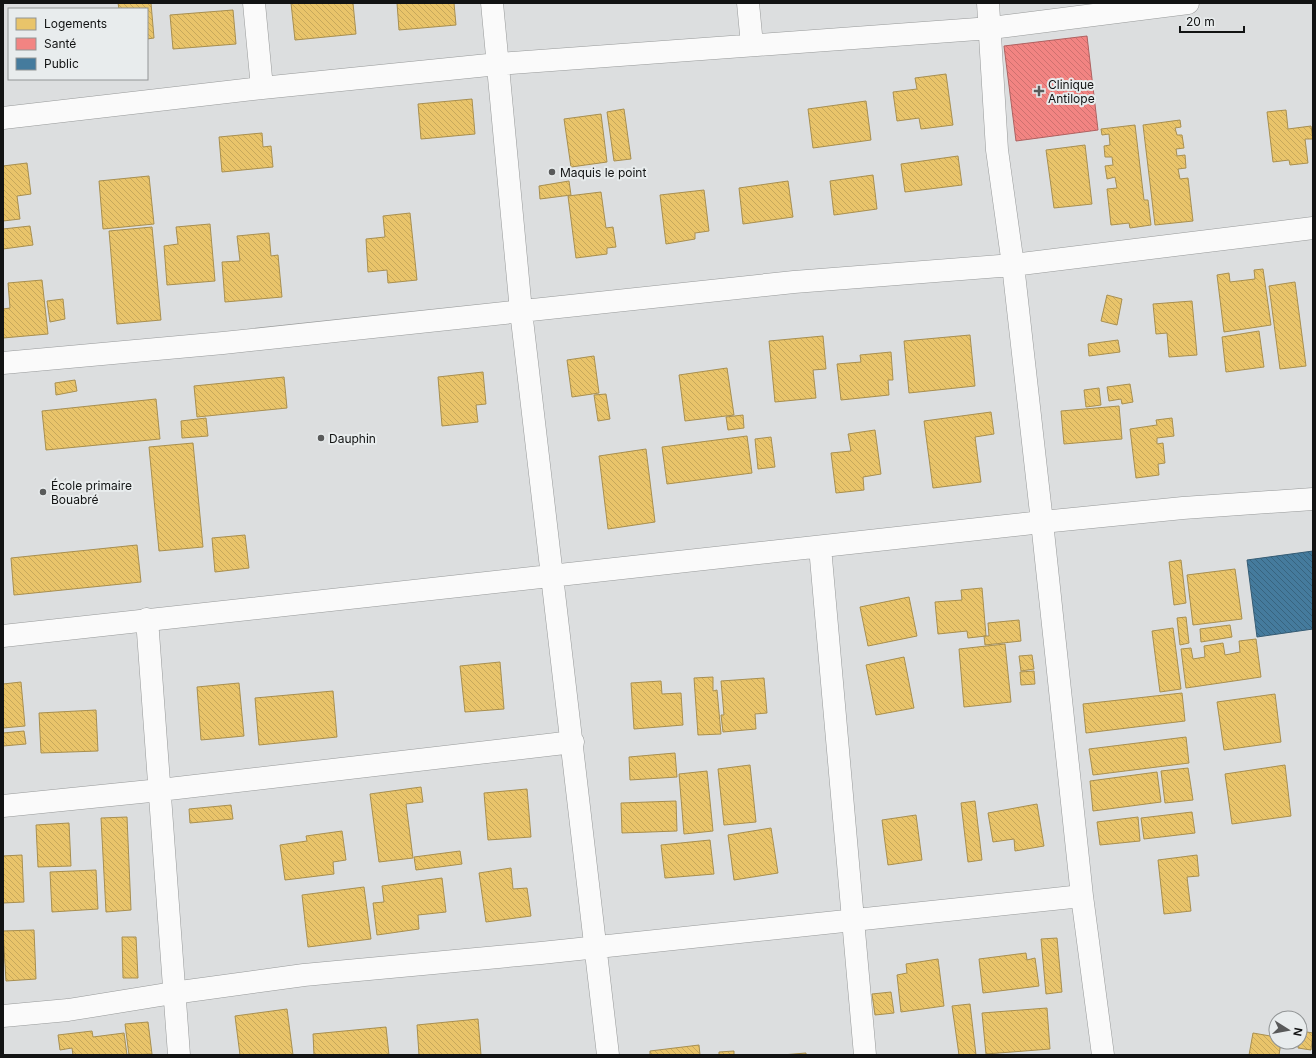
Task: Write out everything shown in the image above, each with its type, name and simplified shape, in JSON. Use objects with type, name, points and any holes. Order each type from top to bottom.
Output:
[{"type":"street","points":[[254,3],[262,88]]},
{"type":"street","points":[[492,3],[521,311],[573,742],[608,1055]]},
{"type":"street","points":[[748,3],[752,44]]},
{"type":"street","points":[[988,3],[991,28],[997,150],[1013,265],[1082,896],[1103,1055]]},
{"type":"street","points":[[3,118],[262,88],[498,64],[752,44],[991,28],[1188,3]]},
{"type":"street","points":[[3,363],[223,343],[794,282],[1013,265],[1313,228]]},
{"type":"street","points":[[3,636],[1042,522],[1183,508],[1313,499]]},
{"type":"street","points":[[820,547],[865,1055]]},
{"type":"street","points":[[147,620],[173,993],[179,1055]]},
{"type":"street","points":[[3,806],[160,790],[573,742]]},
{"type":"street","points":[[3,1016],[68,1010],[173,993],[312,975],[1082,896]]},
{"type":"building: Logements","points":[[118,3],[151,3],[154,38],[148,39],[148,8],[119,8]]},
{"type":"building: Logements","points":[[291,3],[353,3],[356,34],[295,40]]},
{"type":"building: Logements","points":[[397,3],[454,3],[456,25],[399,30]]},
{"type":"building: Logements","points":[[233,10],[236,44],[173,49],[170,15]]},
{"type":"building: Logements","points":[[946,74],[953,125],[921,129],[919,118],[897,121],[893,92],[917,89],[915,78]]},
{"type":"building: Logements","points":[[472,99],[475,134],[421,139],[418,104]]},
{"type":"building: Logements","points":[[866,101],[871,140],[813,148],[808,109]]},
{"type":"building: Logements","points":[[624,109],[631,159],[614,161],[607,112]]},
{"type":"building: Logements","points":[[1286,110],[1288,129],[1311,126],[1313,139],[1305,139],[1308,163],[1290,165],[1289,160],[1273,162],[1267,112]]},
{"type":"building: Logements","points":[[601,114],[607,162],[571,167],[564,119]]},
{"type":"building: Logements","points":[[1180,120],[1181,127],[1175,128],[1177,135],[1182,135],[1184,148],[1176,149],[1177,156],[1185,155],[1186,168],[1178,169],[1180,179],[1188,178],[1193,221],[1155,225],[1143,125]]},
{"type":"building: Logements","points":[[1135,125],[1144,200],[1148,200],[1151,225],[1130,228],[1129,223],[1111,225],[1107,189],[1117,188],[1115,177],[1107,179],[1105,166],[1113,165],[1112,157],[1105,157],[1104,146],[1110,145],[1109,134],[1102,135],[1101,129]]},
{"type":"building: Logements","points":[[262,133],[263,147],[271,146],[273,167],[222,172],[219,137]]},
{"type":"building: Logements","points":[[1085,145],[1092,204],[1054,208],[1046,150]]},
{"type":"building: Logements","points":[[958,156],[962,185],[905,192],[901,164]]},
{"type":"building: Logements","points":[[27,163],[31,194],[17,196],[20,219],[3,221],[3,166]]},
{"type":"building: Logements","points":[[873,175],[877,209],[834,215],[830,181]]},
{"type":"building: Logements","points":[[149,176],[154,224],[103,229],[99,181]]},
{"type":"building: Logements","points":[[569,181],[571,195],[540,199],[539,186]]},
{"type":"building: Logements","points":[[788,181],[793,217],[743,224],[739,188]]},
{"type":"building: Logements","points":[[704,190],[709,231],[695,233],[695,239],[666,244],[660,195]]},
{"type":"building: Logements","points":[[601,192],[606,228],[613,227],[616,247],[607,248],[607,254],[576,258],[568,196]]},
{"type":"building: Logements","points":[[410,213],[417,280],[388,283],[387,270],[368,272],[366,239],[385,237],[383,216]]},
{"type":"building: Logements","points":[[210,224],[215,281],[167,285],[164,246],[178,244],[176,227]]},
{"type":"building: Logements","points":[[30,226],[33,245],[3,249],[3,229]]},
{"type":"building: Logements","points":[[152,227],[161,320],[117,324],[109,231]]},
{"type":"building: Logements","points":[[269,233],[271,256],[278,255],[282,297],[225,302],[222,262],[240,261],[237,236]]},
{"type":"building: Logements","points":[[1263,269],[1271,325],[1224,332],[1217,275],[1229,273],[1230,282],[1255,279],[1254,270]]},
{"type":"building: Logements","points":[[42,280],[48,334],[3,338],[3,309],[10,308],[8,283]]},
{"type":"building: Logements","points":[[1295,282],[1306,366],[1280,369],[1269,286]]},
{"type":"building: Logements","points":[[1107,295],[1122,299],[1117,325],[1101,321]]},
{"type":"building: Logements","points":[[63,299],[65,319],[50,322],[47,301]]},
{"type":"building: Logements","points":[[1192,301],[1197,355],[1169,357],[1167,333],[1156,334],[1153,304]]},
{"type":"building: Logements","points":[[1259,331],[1264,367],[1226,372],[1222,337]]},
{"type":"building: Logements","points":[[970,335],[975,386],[909,393],[904,341]]},
{"type":"building: Logements","points":[[823,336],[826,369],[813,370],[816,398],[775,402],[769,341]]},
{"type":"building: Logements","points":[[1118,340],[1120,352],[1089,356],[1088,344]]},
{"type":"building: Logements","points":[[891,352],[893,380],[888,380],[889,395],[841,400],[837,364],[861,362],[860,355]]},
{"type":"building: Logements","points":[[594,356],[599,393],[572,397],[567,360]]},
{"type":"building: Logements","points":[[727,368],[734,415],[685,421],[679,375]]},
{"type":"building: Logements","points":[[483,372],[486,404],[476,405],[478,422],[442,426],[438,377]]},
{"type":"building: Logements","points":[[284,377],[287,408],[197,417],[194,386]]},
{"type":"building: Logements","points":[[75,380],[77,391],[56,395],[55,383]]},
{"type":"building: Logements","points":[[1130,384],[1133,402],[1122,404],[1121,399],[1109,401],[1107,387]]},
{"type":"building: Logements","points":[[1099,388],[1101,405],[1086,407],[1084,390]]},
{"type":"building: Logements","points":[[606,394],[610,419],[598,421],[594,395]]},
{"type":"building: Logements","points":[[156,399],[160,439],[46,450],[42,411]]},
{"type":"building: Logements","points":[[1119,406],[1122,439],[1064,444],[1061,411]]},
{"type":"building: Logements","points":[[991,412],[994,434],[975,437],[981,482],[933,488],[924,421]]},
{"type":"building: Logements","points":[[743,415],[744,428],[728,430],[726,417]]},
{"type":"building: Logements","points":[[206,418],[208,436],[182,438],[181,421]]},
{"type":"building: Logements","points":[[1172,418],[1174,436],[1157,438],[1157,444],[1163,443],[1165,463],[1158,464],[1159,475],[1136,478],[1130,429],[1157,425],[1156,420]]},
{"type":"building: Logements","points":[[875,430],[881,474],[863,477],[864,490],[836,493],[831,453],[851,451],[848,434]]},
{"type":"building: Logements","points":[[747,436],[752,473],[667,484],[662,447]]},
{"type":"building: Logements","points":[[771,437],[775,467],[758,469],[755,439]]},
{"type":"building: Logements","points":[[193,443],[203,547],[159,551],[149,447]]},
{"type":"building: Logements","points":[[646,449],[655,522],[608,529],[599,456]]},
{"type":"building: Logements","points":[[245,535],[249,568],[215,572],[212,538]]},
{"type":"building: Logements","points":[[137,545],[141,582],[14,595],[11,558]]},
{"type":"building: Logements","points":[[1181,560],[1186,603],[1174,605],[1169,562]]},
{"type":"building: Logements","points":[[1235,569],[1242,619],[1193,625],[1187,575]]},
{"type":"building: Logements","points":[[982,588],[986,636],[968,638],[967,631],[938,634],[935,602],[962,600],[961,590]]},
{"type":"building: Logements","points":[[909,597],[917,636],[868,646],[860,607]]},
{"type":"building: Logements","points":[[1186,617],[1189,643],[1180,645],[1177,618]]},
{"type":"building: Logements","points":[[1019,620],[1021,641],[985,645],[984,636],[989,636],[988,623]]},
{"type":"building: Logements","points":[[1230,625],[1232,637],[1201,642],[1200,629]]},
{"type":"building: Logements","points":[[1173,628],[1181,689],[1160,692],[1152,631]]},
{"type":"building: Logements","points":[[1256,639],[1261,677],[1186,688],[1181,649],[1191,648],[1193,659],[1205,657],[1204,646],[1223,643],[1225,655],[1240,652],[1239,641]]},
{"type":"building: Logements","points":[[1005,644],[1011,702],[964,707],[959,649]]},
{"type":"building: Logements","points":[[1032,655],[1034,669],[1021,671],[1019,656]]},
{"type":"building: Logements","points":[[904,657],[914,708],[876,715],[866,665]]},
{"type":"building: Logements","points":[[500,662],[504,709],[465,712],[460,666]]},
{"type":"building: Logements","points":[[1034,671],[1035,684],[1021,685],[1020,672]]},
{"type":"building: Logements","points":[[713,677],[713,691],[717,690],[721,734],[698,735],[694,678]]},
{"type":"building: Logements","points":[[764,678],[767,713],[755,714],[756,729],[723,732],[721,715],[724,715],[721,681]]},
{"type":"building: Logements","points":[[661,681],[662,694],[681,693],[683,725],[634,729],[631,683]]},
{"type":"building: Logements","points":[[21,682],[25,726],[3,728],[3,684]]},
{"type":"building: Logements","points":[[239,683],[244,736],[201,740],[197,687]]},
{"type":"building: Logements","points":[[333,691],[337,737],[259,745],[255,698]]},
{"type":"building: Logements","points":[[1182,693],[1185,721],[1086,733],[1083,704]]},
{"type":"building: Logements","points":[[1275,694],[1281,742],[1224,750],[1217,702]]},
{"type":"building: Logements","points":[[96,710],[98,751],[41,753],[39,713]]},
{"type":"building: Logements","points":[[24,731],[26,744],[3,746],[3,733]]},
{"type":"building: Logements","points":[[1186,737],[1189,763],[1093,775],[1089,749]]},
{"type":"building: Logements","points":[[675,753],[677,777],[630,780],[629,757]]},
{"type":"building: Logements","points":[[750,765],[756,822],[724,825],[718,769]]},
{"type":"building: Logements","points":[[1285,765],[1291,816],[1232,824],[1225,774]]},
{"type":"building: Logements","points":[[1188,768],[1193,800],[1165,803],[1161,771]]},
{"type":"building: Logements","points":[[707,771],[713,831],[684,834],[679,774]]},
{"type":"building: Logements","points":[[1157,772],[1161,802],[1093,811],[1090,781]]},
{"type":"building: Logements","points":[[421,787],[423,802],[406,804],[413,858],[379,862],[370,794]]},
{"type":"building: Logements","points":[[527,789],[531,837],[488,840],[484,793]]},
{"type":"building: Logements","points":[[676,801],[677,831],[622,833],[621,803]]},
{"type":"building: Logements","points":[[975,801],[982,860],[968,862],[961,803]]},
{"type":"building: Logements","points":[[1037,804],[1044,846],[1015,851],[1014,839],[993,842],[988,813]]},
{"type":"building: Logements","points":[[231,805],[233,819],[190,823],[189,809]]},
{"type":"building: Logements","points":[[1192,812],[1195,833],[1144,839],[1141,818]]},
{"type":"building: Logements","points":[[916,815],[922,860],[888,865],[882,820]]},
{"type":"building: Logements","points":[[127,817],[131,910],[106,912],[101,818]]},
{"type":"building: Logements","points":[[1138,817],[1140,841],[1100,845],[1097,822]]},
{"type":"building: Logements","points":[[69,823],[71,866],[38,867],[36,825]]},
{"type":"building: Logements","points":[[771,828],[778,873],[734,880],[728,835]]},
{"type":"building: Logements","points":[[342,831],[346,860],[333,862],[334,874],[285,880],[280,845],[307,841],[306,836]]},
{"type":"building: Logements","points":[[710,840],[714,874],[665,878],[661,845]]},
{"type":"building: Logements","points":[[460,851],[462,864],[416,870],[414,857]]},
{"type":"building: Logements","points":[[22,855],[24,902],[3,903],[3,856]]},
{"type":"building: Logements","points":[[1197,855],[1199,876],[1187,877],[1191,911],[1164,914],[1158,860]]},
{"type":"building: Logements","points":[[511,868],[513,889],[527,888],[531,916],[486,922],[479,873]]},
{"type":"building: Logements","points":[[96,870],[98,909],[52,912],[50,872]]},
{"type":"building: Logements","points":[[442,878],[446,912],[418,915],[419,929],[377,935],[373,903],[384,902],[382,886]]},
{"type":"building: Logements","points":[[364,887],[371,939],[308,947],[302,895]]},
{"type":"building: Logements","points":[[34,930],[36,979],[6,981],[3,931]]},
{"type":"building: Logements","points":[[122,937],[136,937],[138,978],[123,978]]},
{"type":"building: Logements","points":[[1057,938],[1062,992],[1046,994],[1041,939]]},
{"type":"building: Logements","points":[[1026,953],[1027,960],[1035,958],[1039,986],[983,993],[979,959]]},
{"type":"building: Logements","points":[[938,959],[944,1006],[901,1012],[897,975],[907,973],[906,964]]},
{"type":"building: Logements","points":[[891,992],[894,1013],[875,1015],[872,994]]},
{"type":"building: Logements","points":[[970,1004],[976,1055],[959,1055],[952,1006]]},
{"type":"building: Logements","points":[[1047,1008],[1050,1049],[986,1054],[982,1013]]},
{"type":"building: Logements","points":[[287,1009],[293,1055],[240,1055],[235,1016]]},
{"type":"building: Logements","points":[[478,1019],[481,1055],[419,1055],[417,1025]]},
{"type":"building: Logements","points":[[148,1022],[152,1054],[129,1055],[125,1024]]},
{"type":"building: Logements","points":[[386,1027],[389,1055],[314,1055],[313,1034]]},
{"type":"building: Logements","points":[[92,1031],[93,1037],[124,1033],[127,1055],[73,1055],[72,1048],[60,1050],[58,1035]]},
{"type":"building: Logements","points":[[1308,1032],[1313,1033],[1311,1050],[1308,1050]]},
{"type":"building: Logements","points":[[1253,1033],[1268,1036],[1268,1050],[1280,1050],[1279,1055],[1249,1055]]},
{"type":"building: Logements","points":[[699,1045],[700,1055],[650,1055],[650,1051]]},
{"type":"building: Logements","points":[[734,1051],[734,1055],[719,1055],[719,1052]]},
{"type":"building: Logements","points":[[806,1053],[806,1055],[782,1055]]},
{"type":"building: Santé","points":[[1087,36],[1098,130],[1016,141],[1004,46]]},
{"type":"building: Public","points":[[1313,551],[1313,629],[1257,637],[1247,560]]},
{"type":"place","name":"Clinique Antilope","points":[[1039,91]]},
{"type":"place","name":"Maquis le point","points":[[552,172]]},
{"type":"place","name":"Dauphin","points":[[321,438]]},
{"type":"place","name":"École primaire Bouabré","points":[[43,492]]}]
